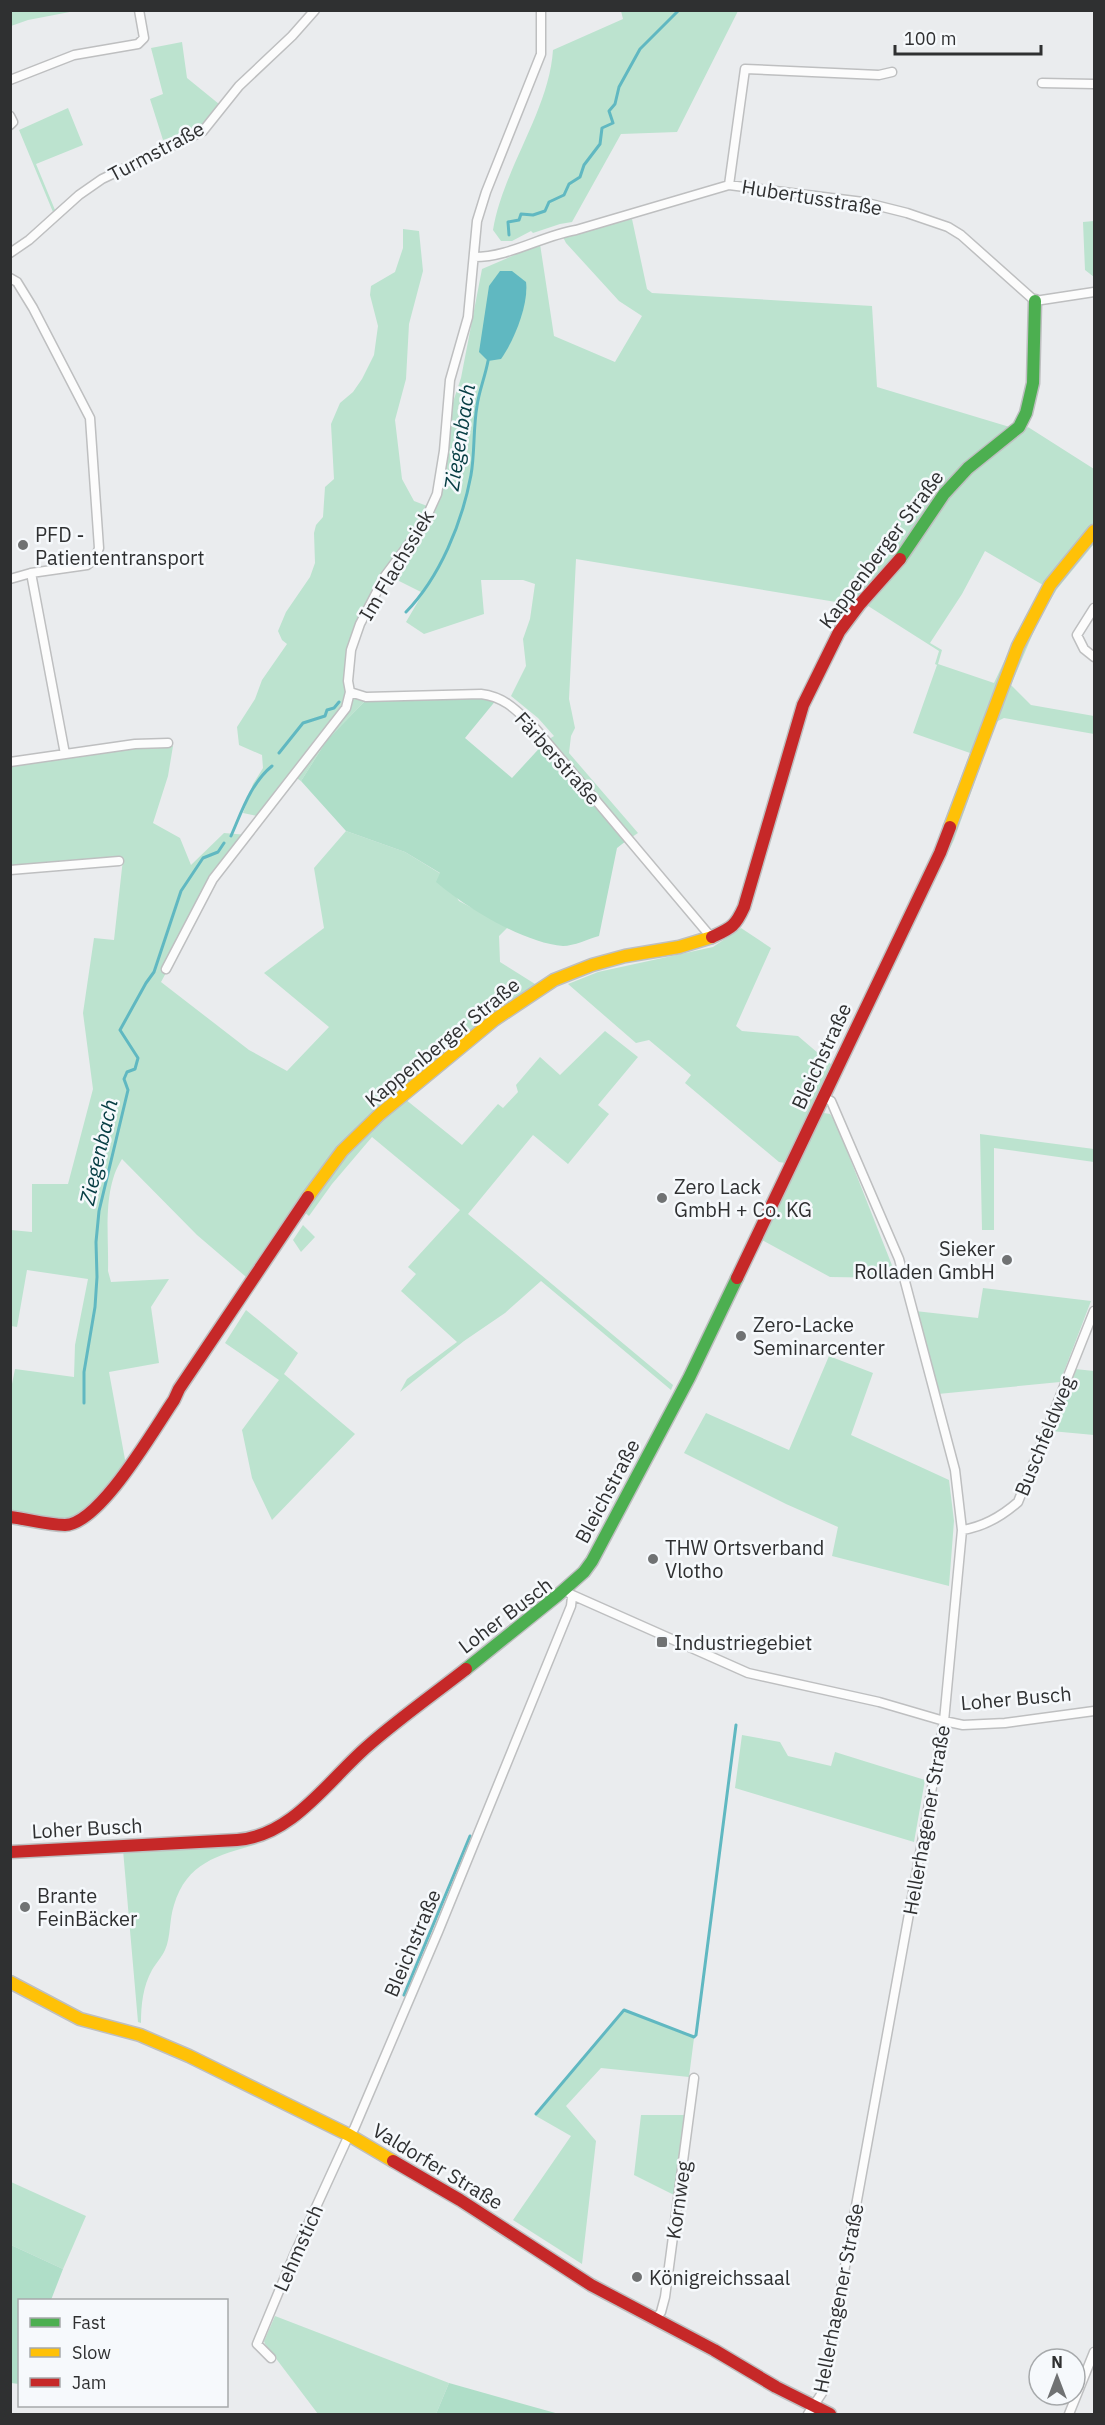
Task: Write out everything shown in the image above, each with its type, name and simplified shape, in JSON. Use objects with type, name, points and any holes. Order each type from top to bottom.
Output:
[{"type":"street","points":[[10,80],[74,55],[138,44],[144,38],[139,10]]},
{"type":"street","name":"Turmstraße","points":[[10,253],[102,179],[203,131],[239,86],[292,36],[315,10]]},
{"type":"street","name":"Im Flachssiek","points":[[166,969],[213,879],[346,708],[350,692],[348,681],[351,650],[360,624],[385,576],[423,525],[436,494],[444,451],[450,380],[468,317],[477,221],[486,192],[541,54],[541,10]]},
{"type":"street","points":[[729,185],[745,69],[879,75],[892,72]]},
{"type":"street","points":[[1042,82],[1095,84]]},
{"type":"street","points":[[10,116],[13,122],[10,125]]},
{"type":"street","name":"Hubertusstraße","points":[[474,257],[491,257],[550,235],[576,230],[729,185],[863,202],[907,213],[948,227],[962,235],[1035,301]]},
{"type":"street","points":[[10,579],[32,573],[87,565],[95,559],[99,548],[90,418],[33,308],[11,278]]},
{"type":"street","points":[[1035,301],[1095,292]]},
{"type":"street","name":"Kappenberger Straße","points":[[10,1517],[66,1525],[81,1520],[100,1505],[174,1400],[277,1239],[342,1151],[380,1114],[494,1020],[554,980],[614,959],[679,947],[711,937],[732,928],[737,923],[744,907],[803,705],[839,632],[860,604],[904,555],[944,494],[968,468],[1019,428],[1025,419],[1034,376],[1035,301]]},
{"type":"street","name":"Bleichstraße","points":[[349,2135],[354,2129],[438,1932],[567,1617],[568,1593],[592,1561],[679,1397],[940,853],[1018,646],[1050,585],[1094,532]]},
{"type":"street","points":[[32,573],[65,754]]},
{"type":"street","points":[[1095,608],[1077,635],[1084,649],[1095,657]]},
{"type":"street","name":"Färberstraße","points":[[350,692],[366,698],[481,694],[504,700],[535,728],[711,937]]},
{"type":"street","points":[[10,762],[135,744],[168,743]]},
{"type":"street","points":[[10,870],[119,861]]},
{"type":"street","name":"Hellerhagener Straße","points":[[810,2411],[822,2393],[944,1721],[962,1530],[955,1470],[899,1259],[831,1101],[824,1097]]},
{"type":"street","name":"Buschfeldweg","points":[[962,1530],[971,1529],[999,1517],[1018,1502],[1095,1311]]},
{"type":"street","name":"Loher Busch","points":[[10,1852],[226,1841],[252,1839],[270,1832],[291,1816],[369,1745],[568,1593],[748,1673],[879,1702],[944,1721],[963,1725],[1005,1723],[1095,1711]]},
{"type":"street","name":"Valdorfer Straße","points":[[10,1982],[80,2019],[140,2035],[160,2043],[349,2135],[460,2200],[591,2285],[656,2319],[810,2411],[830,2415]]},
{"type":"street","name":"Kornweg","points":[[656,2319],[661,2312],[665,2297],[694,2078]]},
{"type":"street","name":"Lehmstich","points":[[271,2358],[257,2344],[294,2255],[349,2135]]},
{"type":"street","points":[[1069,2415],[1095,2352]]},
{"type":"green space","points":[[10,11],[75,11],[28,20],[11,26]]},
{"type":"green space","points":[[621,11],[738,11],[677,132],[621,134],[572,222],[533,233],[531,231],[512,241],[501,241],[493,230],[498,207],[535,118],[550,73],[553,50],[623,19]]},
{"type":"green space","points":[[182,42],[187,78],[219,104],[206,121],[196,129],[163,140],[150,99],[163,94],[151,48]]},
{"type":"green space","points":[[68,108],[83,145],[36,164],[55,210],[53,212],[19,130]]},
{"type":"green space","points":[[632,219],[647,289],[652,293],[872,306],[877,387],[1023,431],[1028,427],[1094,469],[1094,544],[1057,589],[1040,617],[1011,685],[1031,705],[1094,716],[1094,734],[1004,718],[996,722],[954,840],[873,1007],[863,1000],[933,852],[970,753],[913,733],[937,665],[935,664],[939,651],[865,604],[860,606],[576,559],[569,699],[575,728],[571,736],[569,753],[638,833],[626,841],[546,741],[554,736],[538,718],[511,696],[526,666],[523,639],[530,619],[535,584],[523,580],[481,580],[484,614],[424,634],[406,622],[423,593],[391,577],[362,632],[353,661],[352,692],[367,699],[327,740],[301,781],[292,775],[262,817],[243,813],[253,784],[263,768],[262,755],[239,745],[237,727],[255,699],[262,680],[287,644],[282,640],[278,631],[286,612],[310,577],[315,563],[314,533],[316,525],[323,517],[325,487],[334,479],[331,424],[340,403],[353,392],[374,355],[378,326],[370,295],[371,286],[395,272],[403,248],[403,229],[419,231],[423,271],[409,324],[406,379],[395,420],[402,479],[414,501],[435,509],[440,495],[443,432],[461,378],[482,269],[540,244],[554,336],[615,362],[642,316],[619,301],[563,237]],"holes":[[[985,551],[1043,585],[994,683],[938,664],[942,650],[930,643],[962,594]]]},
{"type":"green space","points":[[1094,221],[1094,277],[1085,270],[1083,222]]},
{"type":"green space","points":[[485,696],[497,699],[465,738],[512,778],[546,741],[626,841],[617,848],[599,936],[563,946],[513,931],[448,892],[436,882],[440,873],[405,852],[346,831],[301,781],[327,740],[367,699]]},
{"type":"green space","points":[[173,746],[168,776],[153,823],[180,838],[191,865],[224,833],[248,835],[232,852],[161,982],[249,1050],[287,1071],[329,1027],[264,973],[324,928],[314,868],[346,831],[405,852],[441,874],[459,901],[508,927],[499,936],[500,962],[543,989],[531,996],[405,1099],[462,1145],[498,1104],[503,1108],[518,1092],[516,1085],[540,1057],[560,1075],[605,1031],[638,1057],[598,1105],[609,1114],[568,1164],[533,1135],[468,1214],[673,1385],[671,1390],[541,1281],[505,1313],[464,1341],[400,1392],[407,1379],[457,1342],[401,1291],[416,1274],[408,1267],[460,1210],[372,1137],[332,1184],[309,1216],[303,1211],[252,1282],[197,1235],[122,1159],[116,1171],[109,1199],[108,1271],[111,1282],[169,1279],[151,1307],[159,1363],[109,1372],[126,1465],[91,1511],[63,1519],[11,1513],[10,1394],[15,1369],[74,1377],[75,1345],[88,1279],[27,1270],[17,1327],[11,1326],[11,1230],[32,1232],[32,1184],[68,1184],[93,1089],[83,1013],[94,938],[114,940],[123,859],[11,867],[10,765],[105,751]]},
{"type":"green space","points":[[741,928],[771,948],[736,1026],[742,1031],[798,1036],[832,1065],[785,1163],[779,1162],[685,1083],[691,1075],[649,1040],[636,1043],[568,984],[598,972],[713,947]]},
{"type":"green space","points":[[824,1113],[830,1114],[836,1123],[897,1278],[830,1277],[760,1239],[819,1117]]},
{"type":"green space","points":[[980,1134],[1094,1149],[1094,1162],[994,1148],[994,1230],[982,1230]]},
{"type":"green space","points":[[303,1225],[315,1237],[301,1252],[293,1240]]},
{"type":"green space","points":[[983,1288],[1091,1301],[1060,1382],[938,1394],[915,1311],[978,1318]]},
{"type":"green space","points":[[246,1310],[298,1353],[284,1374],[355,1434],[272,1520],[252,1478],[242,1430],[279,1380],[225,1343]]},
{"type":"green space","points":[[829,1356],[873,1373],[851,1435],[949,1480],[954,1521],[949,1586],[832,1556],[838,1527],[684,1453],[706,1413],[789,1450]]},
{"type":"green space","points":[[1075,1369],[1094,1371],[1094,1435],[1051,1431]]},
{"type":"green space","points":[[742,1735],[780,1742],[788,1756],[831,1766],[835,1752],[925,1780],[914,1842],[735,1788]]},
{"type":"green space","points":[[258,1844],[206,1862],[187,1879],[174,1905],[165,1950],[146,1982],[141,2023],[138,2022],[123,1850]]},
{"type":"green space","points":[[625,2011],[694,2038],[689,2077],[601,2068],[566,2106],[596,2141],[582,2264],[513,2220],[571,2136],[536,2116]]},
{"type":"green space","points":[[641,2115],[685,2115],[674,2195],[634,2175]]},
{"type":"green space","points":[[11,2182],[86,2216],[63,2269],[11,2245]]},
{"type":"green space","points":[[11,2245],[63,2269],[51,2299],[18,2299],[18,2384],[11,2383]]},
{"type":"green space","points":[[275,2316],[449,2383],[436,2414],[318,2414],[265,2344],[264,2341]]},
{"type":"green space","points":[[449,2383],[559,2414],[436,2414]]},
{"type":"water","points":[[500,271],[512,271],[526,282],[525,301],[520,322],[506,351],[501,359],[488,361],[479,352],[489,286]]},
{"type":"waterway","name":"Ziegenbach","points":[[509,235],[508,222],[519,220],[521,214],[533,215],[545,211],[549,202],[564,195],[569,184],[580,177],[584,165],[600,144],[602,128],[613,123],[609,111],[615,104],[619,87],[640,49],[679,10]]},
{"type":"waterway","name":"Ziegenbach","points":[[406,612],[439,566],[462,512],[471,475],[478,400],[488,361]]},
{"type":"waterway","name":"Ziegenbach","points":[[279,753],[303,723],[325,716],[327,710],[334,708],[339,702]]},
{"type":"waterway","name":"Ziegenbach","points":[[231,836],[253,789],[272,766]]},
{"type":"waterway","name":"Ziegenbach","points":[[84,1403],[84,1372],[95,1307],[99,1211],[128,1090],[124,1079],[127,1072],[135,1069],[138,1058],[120,1030],[154,972],[181,891],[203,858],[218,852],[224,843]]},
{"type":"waterway","points":[[536,2114],[624,2010],[694,2037],[696,2035],[736,1725]]},
{"type":"waterway","points":[[404,1995],[470,1836]]},
{"type":"traffic: fast","points":[[900,559],[944,494],[968,468],[1019,427],[1026,413],[1033,383],[1035,301]]},
{"type":"traffic: fast","points":[[466,1669],[558,1595],[584,1572],[592,1561],[689,1378],[737,1278]]},
{"type":"traffic: slow","points":[[950,827],[1018,646],[1050,585],[1094,531]]},
{"type":"traffic: slow","points":[[308,1197],[342,1151],[380,1114],[494,1020],[554,980],[592,965],[625,956],[679,947],[712,937]]},
{"type":"traffic: slow","points":[[10,1982],[80,2019],[140,2035],[189,2056],[349,2135],[393,2161]]},
{"type":"traffic: jam","points":[[712,937],[732,926],[744,907],[803,705],[839,632],[860,604],[900,559]]},
{"type":"traffic: jam","points":[[737,1278],[940,853],[950,827]]},
{"type":"traffic: jam","points":[[10,1517],[65,1525],[79,1521],[110,1493],[140,1452],[179,1389],[308,1197]]},
{"type":"traffic: jam","points":[[10,1852],[237,1840],[257,1836],[293,1817],[369,1745],[466,1669]]},
{"type":"traffic: jam","points":[[393,2161],[460,2200],[591,2285],[714,2350],[776,2387],[830,2414]]},
{"type":"place","name":"PFD - Patiententransport","points":[[23,545]]},
{"type":"place","name":"Zero Lack GmbH + Co. KG","points":[[662,1198]]},
{"type":"place","name":"Sieker Rolladen GmbH","points":[[1007,1260]]},
{"type":"place","name":"Zero-Lacke Seminarcenter","points":[[741,1336]]},
{"type":"place","name":"THW Ortsverband Vlotho","points":[[653,1559]]},
{"type":"place","name":"Industriegebiet","points":[[662,1642]]},
{"type":"place","name":"Brante FeinBäcker","points":[[25,1907]]},
{"type":"place","name":"Königreichssaal","points":[[637,2277]]}]
